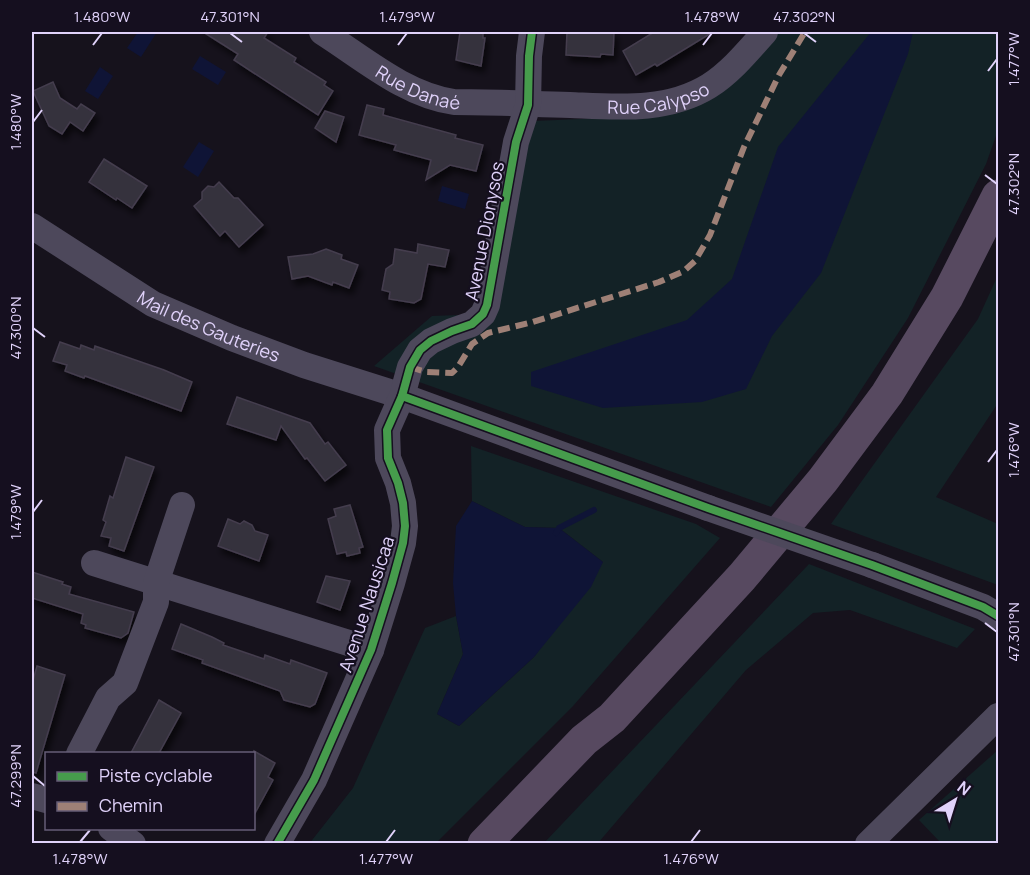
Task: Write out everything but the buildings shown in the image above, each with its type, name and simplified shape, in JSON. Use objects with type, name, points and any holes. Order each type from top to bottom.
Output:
[{"type":"main road","points":[[484,843],[584,740],[612,718],[742,577],[823,480],[880,404],[947,297],[999,196]]},
{"type":"main road","points":[[508,843],[593,748],[612,718]]},
{"type":"street","name":"Rue Danaé","points":[[322,32],[404,86],[435,99],[528,105]]},
{"type":"street","name":"Avenue Dionysos","points":[[402,396],[410,367],[420,350],[431,341],[472,324],[483,314],[487,305],[516,142],[528,105],[532,32]]},
{"type":"street","name":"Rue Calypso","points":[[528,105],[651,106],[688,97],[708,87],[726,74],[765,32]]},
{"type":"street","name":"Mail des Gauteries","points":[[32,226],[153,304],[232,338],[304,365],[402,396],[708,508],[872,565],[983,607],[999,616]]},
{"type":"street","name":"Avenue Nausicaa","points":[[277,843],[314,780],[371,650],[400,553],[405,526],[401,493],[388,458],[387,430],[402,396]]},
{"type":"street","points":[[80,752],[108,698],[125,683],[156,602],[156,583],[182,505]]},
{"type":"street","points":[[94,563],[371,650]]},
{"type":"street","points":[[868,843],[999,716]]},
{"type":"street","points":[[114,830],[133,843]]},
{"type":"shaded area","points":[[138,32],[157,32],[141,57],[127,48]]},
{"type":"shaded area","points":[[769,32],[998,32],[998,130],[986,164],[908,318],[838,425],[771,507],[374,366],[432,316],[486,314],[534,121],[626,117],[704,99]]},
{"type":"shaded area","points":[[871,32],[913,32],[908,54],[821,273],[772,336],[746,389],[702,402],[603,408],[531,386],[531,372],[687,320],[732,279],[778,147]]},
{"type":"shaded area","points":[[200,56],[226,72],[218,85],[192,69]]},
{"type":"shaded area","points":[[100,67],[113,76],[98,99],[85,91]]},
{"type":"shaded area","points":[[199,142],[214,151],[198,177],[183,167]]},
{"type":"shaded area","points":[[442,186],[469,194],[465,209],[438,201]]},
{"type":"shaded area","points":[[998,275],[998,403],[936,497],[998,524],[998,585],[831,524],[978,319]]},
{"type":"shaded area","points":[[471,446],[696,524],[720,538],[573,706],[436,843],[309,844],[353,788],[425,628],[456,616],[463,654],[437,714],[459,726],[534,657],[603,562],[559,528],[525,527],[472,501]]},
{"type":"shaded area","points":[[472,501],[525,527],[559,528],[603,562],[591,587],[534,657],[459,726],[437,714],[463,654],[453,583],[456,526]]},
{"type":"shaded area","points":[[809,564],[975,629],[957,648],[850,610],[813,613],[746,670],[598,843],[544,843]]},
{"type":"shaded area","points":[[998,750],[998,843],[941,843],[919,820]]},
{"type":"waterway","points":[[556,533],[559,528],[594,510]]},
{"type":"marked path","points":[[410,367],[426,372],[452,373],[472,344],[488,333],[533,322],[659,282],[684,271],[695,261],[710,235],[744,147],[779,75],[805,32]]},
{"type":"cycle path","points":[[277,844],[314,780],[371,650],[392,583],[403,543],[405,526],[403,503],[388,458],[387,430],[402,396],[410,367],[420,350],[431,341],[472,324],[483,314],[487,305],[516,142],[528,105],[532,32]]},
{"type":"cycle path","points":[[402,396],[708,508],[872,565],[983,607],[998,616]]}]
